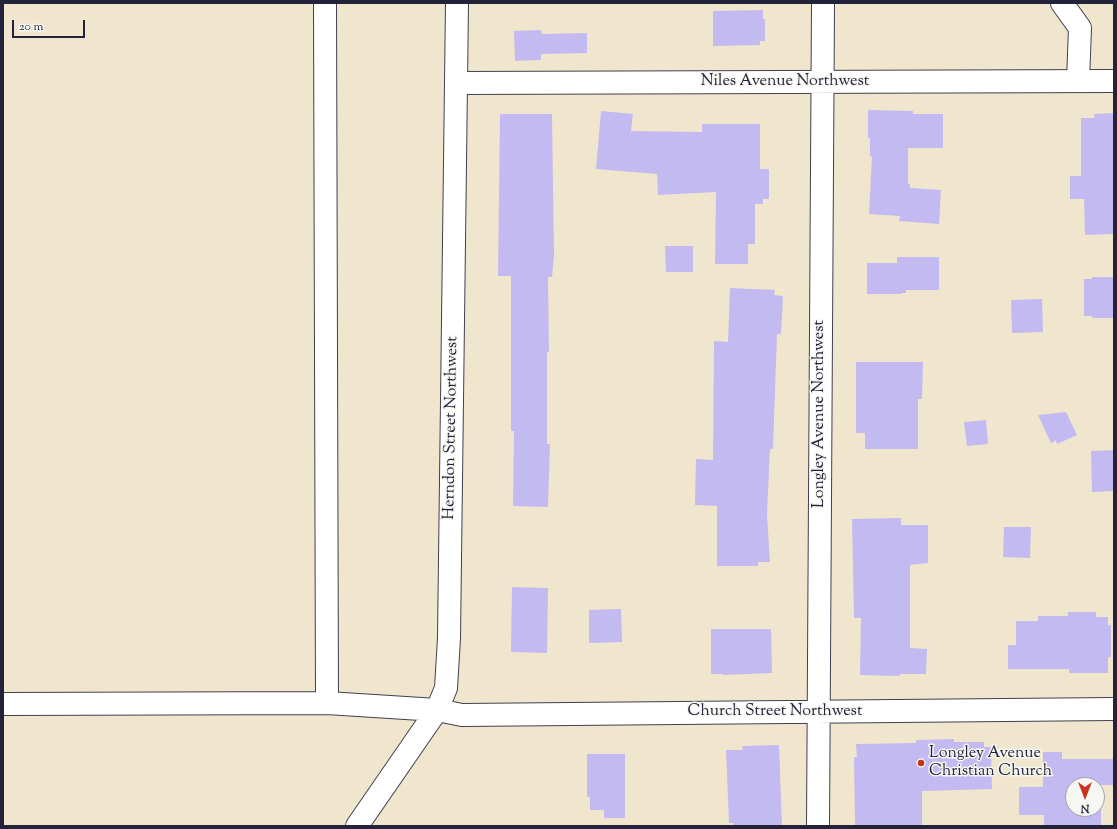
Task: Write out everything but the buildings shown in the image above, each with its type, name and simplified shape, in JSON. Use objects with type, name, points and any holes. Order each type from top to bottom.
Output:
[{"type":"street","points":[[325,3],[327,703]]},
{"type":"street","name":"Herndon Street Northwest","points":[[357,826],[437,710],[446,688],[450,638],[457,3]]},
{"type":"street","name":"Longley Avenue Northwest","points":[[818,826],[823,3]]},
{"type":"street","points":[[1062,3],[1080,28],[1078,82]]},
{"type":"street","name":"Niles Avenue Northwest","points":[[456,83],[1114,81]]},
{"type":"street","name":"Church Street Northwest","points":[[3,704],[327,703],[437,710],[462,715],[1114,709]]},
{"type":"place","name":"Longley Avenue Christian Church","points":[[921,763]]}]
